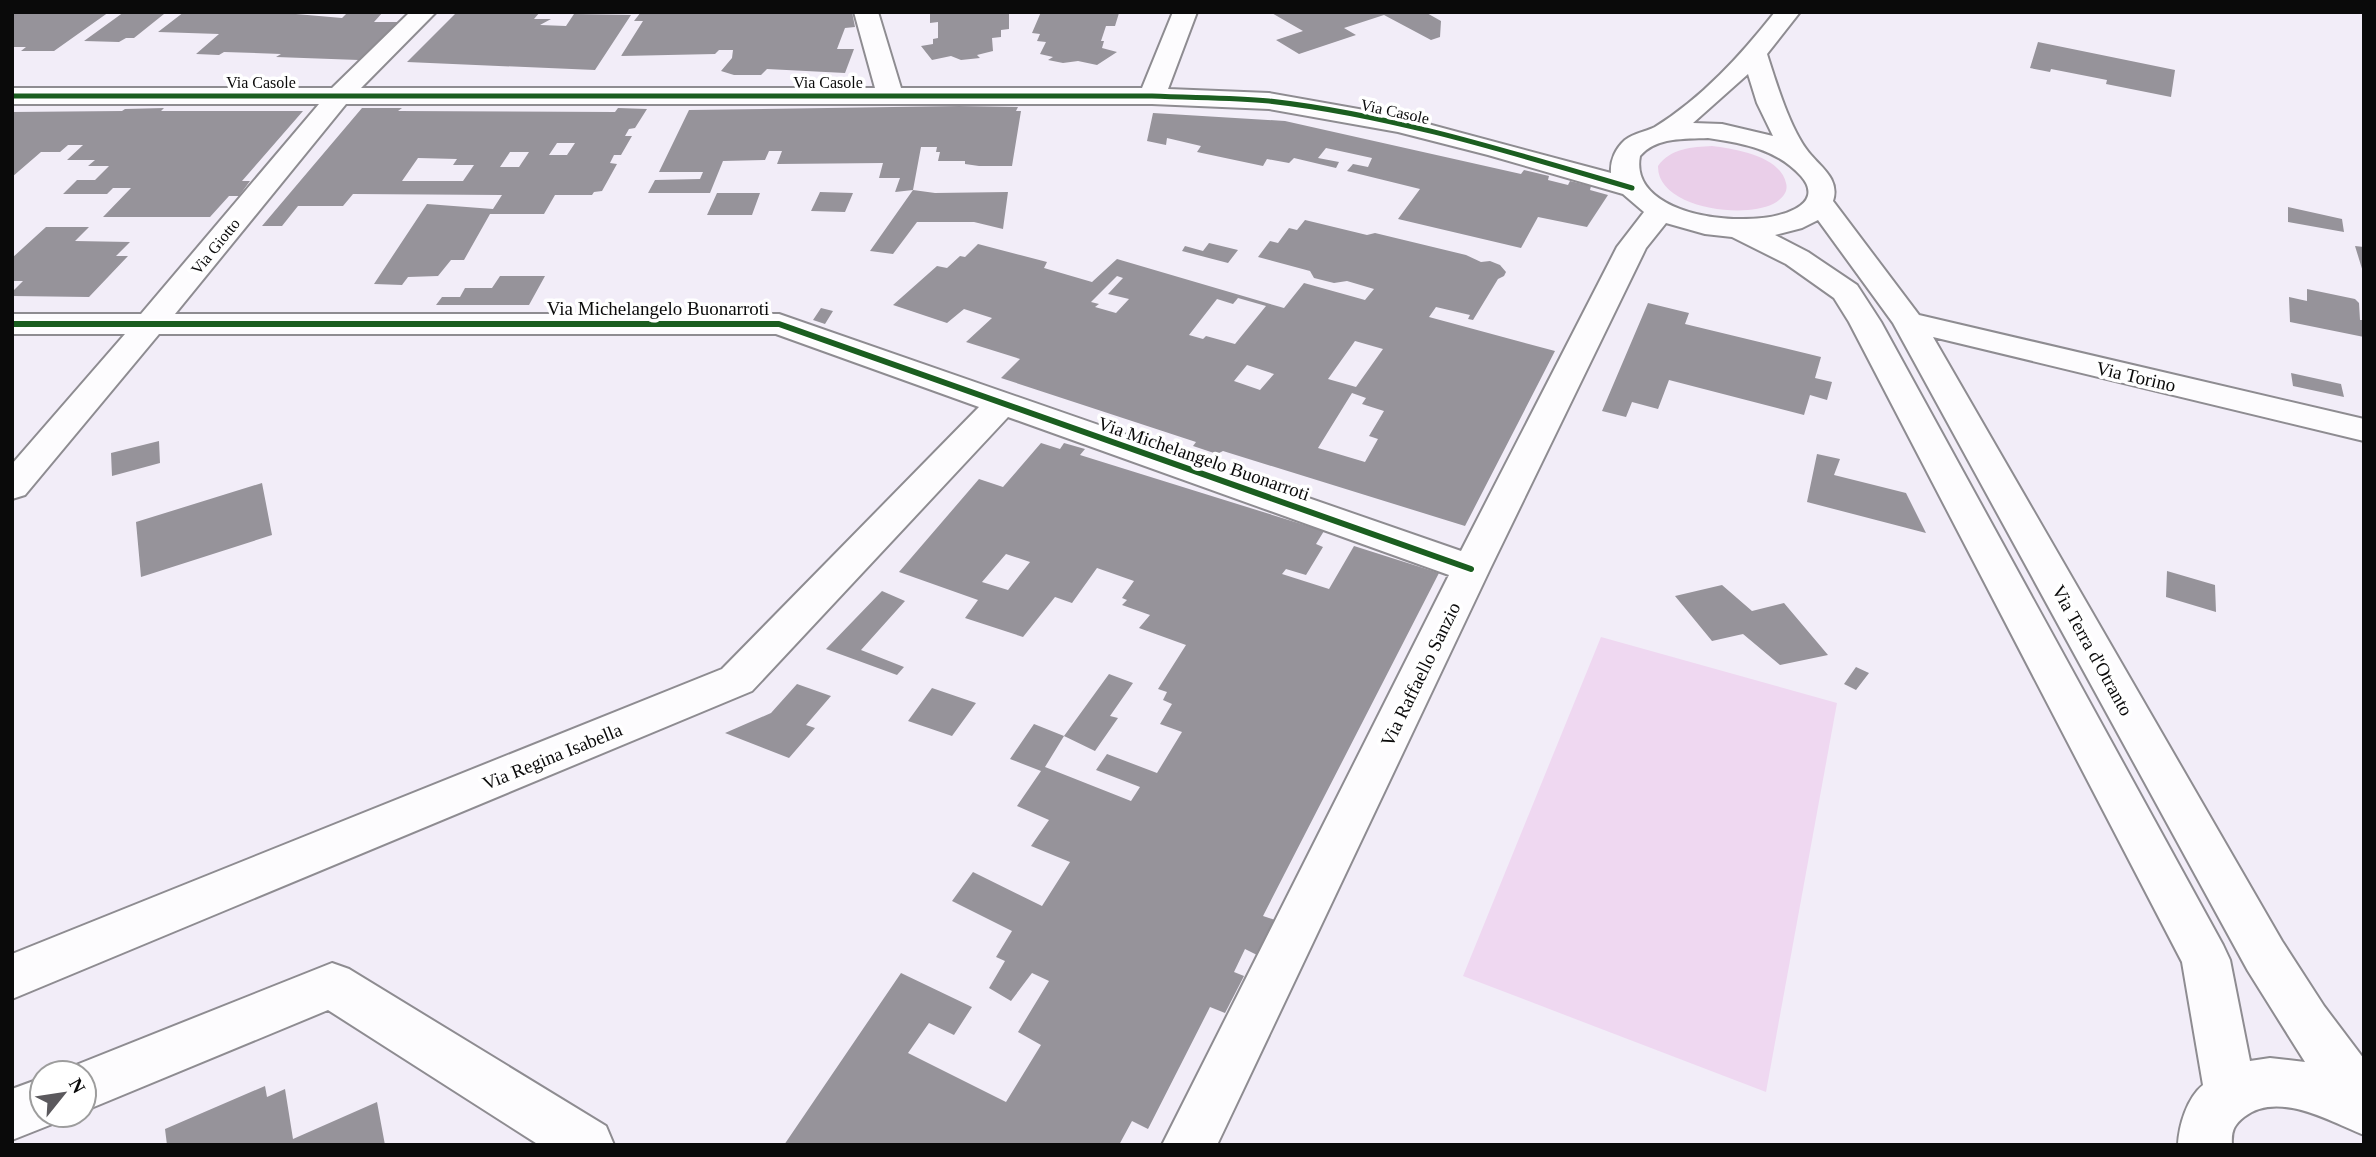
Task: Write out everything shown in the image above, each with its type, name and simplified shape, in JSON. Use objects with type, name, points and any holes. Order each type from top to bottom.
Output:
[{"type":"street","name":"Via Giotto","points":[[12,487],[339,96],[424,12]]},
{"type":"street","points":[[866,12],[890,96]]},
{"type":"street","points":[[1152,96],[1185,12]]},
{"type":"street","points":[[1662,134],[1713,94],[1755,54],[1788,12]]},
{"type":"street","points":[[1755,54],[1770,103],[1798,158]]},
{"type":"street","name":"Via Casole","points":[[12,96],[1152,96],[1269,101],[1398,124],[1498,149],[1647,199],[1683,219],[1737,229]]},
{"type":"street","points":[[1662,134],[1684,131],[1733,133],[1757,139],[1798,158]]},
{"type":"street","name":"Via Casole","points":[[1498,149],[1605,154],[1632,149],[1645,140],[1662,134]]},
{"type":"street","points":[[1632,149],[1624,161],[1624,174],[1647,199]]},
{"type":"street","name":"Via Terra d'Otranto","points":[[1798,158],[1818,179],[1822,191],[1819,201],[1908,322],[2265,956],[2306,1022],[2364,1101]]},
{"type":"street","name":"Via Raffaello Sanzio","points":[[1189,1145],[1632,247],[1647,199]]},
{"type":"street","points":[[1737,229],[1760,228],[1799,219],[1812,211],[1819,201]]},
{"type":"street","points":[[1737,229],[1797,258],[1846,292],[1866,322],[2206,960],[2230,1093]]},
{"type":"street","name":"Via Torino","points":[[1908,322],[2364,430]]},
{"type":"street","name":"Via Michelangelo Buonarroti","points":[[12,324],[779,324],[1471,569]]},
{"type":"street","name":"Via Regina Isabella","points":[[12,976],[737,680],[1002,403]]},
{"type":"street","points":[[98,1080],[331,985],[587,1145]]},
{"type":"street","points":[[2203,1143],[2211,1112],[2230,1093],[2260,1083],[2295,1084],[2334,1096],[2364,1110]]},
{"type":"shaded area","points":[[1712,146],[1756,155],[1775,166],[1786,183],[1783,196],[1773,204],[1759,208],[1723,210],[1686,200],[1671,192],[1661,180],[1658,166],[1663,160],[1682,150]]},
{"type":"shaded area","points":[[1601,637],[1837,703],[1766,1092],[1463,976]]},
{"type":"building","points":[[109,12],[54,51],[21,51],[26,47],[12,47],[12,14]]},
{"type":"building","points":[[124,12],[164,14],[134,38],[119,42],[84,41]]},
{"type":"building","points":[[184,12],[273,12],[342,18],[348,12],[383,12],[374,22],[399,22],[359,60],[276,57],[281,54],[196,54],[219,34],[158,32]]},
{"type":"building","points":[[457,12],[540,12],[534,19],[551,19],[540,25],[566,26],[574,14],[631,15],[595,70],[407,62]]},
{"type":"building","points":[[641,12],[852,12],[855,27],[845,28],[837,49],[854,49],[845,73],[767,69],[761,75],[734,75],[721,71],[732,58],[733,50],[719,50],[715,54],[621,56],[643,21],[634,21]]},
{"type":"building","points":[[930,12],[1009,12],[1009,29],[1001,30],[1001,37],[992,38],[993,51],[977,55],[980,58],[961,60],[951,56],[932,60],[921,46],[933,44],[933,39],[938,38],[938,22],[930,23]]},
{"type":"building","points":[[1041,12],[1119,13],[1115,26],[1106,26],[1101,41],[1104,41],[1102,48],[1117,52],[1097,65],[1048,60],[1053,57],[1040,54],[1046,42],[1037,41],[1040,34],[1032,33]]},
{"type":"building","points":[[1270,12],[1425,12],[1441,21],[1440,37],[1431,40],[1384,15],[1344,28],[1356,35],[1299,54],[1276,40],[1303,31]]},
{"type":"building","points":[[2038,42],[2175,70],[2171,97],[2106,84],[2107,80],[2051,69],[2050,72],[2030,68]]},
{"type":"building","points":[[1018,107],[1016,111],[1021,111],[1012,166],[979,166],[965,164],[965,161],[938,161],[940,152],[936,152],[937,147],[921,147],[913,190],[895,192],[900,178],[879,178],[883,163],[777,164],[782,151],[769,151],[765,160],[723,161],[710,193],[648,193],[655,180],[700,179],[703,172],[659,172],[689,110]]},
{"type":"building","points":[[164,108],[161,111],[303,111],[242,181],[250,181],[239,196],[229,196],[210,217],[103,217],[131,188],[113,188],[107,194],[63,194],[77,180],[95,180],[109,166],[88,166],[95,160],[67,160],[83,145],[68,145],[60,152],[41,152],[12,177],[12,112]]},
{"type":"building","points":[[362,108],[402,108],[398,111],[615,112],[618,108],[647,109],[635,128],[629,129],[625,136],[632,136],[621,155],[614,155],[610,163],[617,164],[602,191],[592,195],[555,195],[544,214],[490,214],[464,260],[451,260],[438,276],[408,277],[402,285],[374,284],[427,204],[493,209],[502,195],[353,194],[343,206],[298,206],[282,226],[262,226]],"holes":[[[557,143],[575,143],[567,155],[549,155]],[[510,152],[529,152],[519,167],[500,167]],[[418,158],[457,159],[453,165],[474,165],[463,181],[402,181]]]},
{"type":"building","points":[[1153,113],[1285,121],[1521,174],[1524,170],[1549,176],[1548,180],[1568,185],[1570,181],[1591,186],[1590,190],[1608,195],[1587,227],[1538,217],[1521,248],[1398,219],[1420,189],[1347,171],[1353,164],[1368,167],[1372,158],[1326,148],[1318,158],[1339,162],[1336,168],[1294,158],[1289,163],[1267,159],[1263,166],[1197,152],[1201,146],[1167,138],[1166,145],[1147,141]]},
{"type":"building","points":[[913,190],[935,193],[1008,192],[1003,229],[974,222],[917,222],[893,254],[870,251]]},
{"type":"building","points":[[820,192],[853,193],[845,212],[811,211]]},
{"type":"building","points":[[717,193],[760,193],[752,215],[707,215]]},
{"type":"building","points":[[2288,207],[2342,219],[2344,232],[2288,222]]},
{"type":"building","points":[[1305,220],[1367,235],[1375,233],[1500,265],[1506,272],[1498,279],[1473,320],[1468,319],[1470,315],[1436,307],[1429,317],[1555,351],[1465,526],[1223,451],[1217,454],[1193,446],[1196,442],[1001,378],[1020,359],[966,342],[992,318],[964,309],[947,323],[893,305],[937,266],[947,268],[960,256],[965,257],[978,244],[1047,262],[1044,268],[1092,282],[1117,259],[1284,308],[1304,283],[1365,300],[1374,289],[1347,281],[1334,283],[1314,278],[1310,271],[1258,257],[1270,241],[1278,243],[1289,228],[1297,230]],"holes":[[[1117,276],[1123,278],[1108,294],[1129,299],[1116,313],[1095,307],[1099,304],[1091,302]],[[1238,298],[1266,306],[1235,344],[1206,336],[1203,339],[1189,335],[1217,299],[1233,304]],[[1355,341],[1383,349],[1356,387],[1328,379]],[[1247,365],[1274,374],[1260,390],[1234,381]],[[1352,393],[1366,398],[1362,404],[1384,411],[1369,436],[1378,439],[1365,462],[1318,448]]]},
{"type":"building","points":[[46,227],[89,227],[75,241],[130,242],[116,256],[128,256],[89,297],[12,296],[12,292],[23,281],[12,281],[12,258]]},
{"type":"building","points":[[1209,243],[1238,250],[1228,263],[1182,251],[1185,246],[1203,251]]},
{"type":"building","points":[[2355,246],[2364,247],[2364,272],[2363,272]]},
{"type":"building","points":[[500,276],[545,276],[529,305],[436,305],[442,297],[460,297],[465,288],[492,288]]},
{"type":"building","points":[[2307,289],[2355,299],[2359,303],[2360,320],[2364,320],[2364,337],[2290,322],[2289,297],[2307,301]]},
{"type":"building","points":[[1648,303],[1689,313],[1685,324],[1821,357],[1815,378],[1832,382],[1827,400],[1810,395],[1804,415],[1669,380],[1658,409],[1632,402],[1626,417],[1602,411]]},
{"type":"building","points":[[821,308],[833,311],[825,324],[813,320]]},
{"type":"building","points":[[2291,373],[2341,384],[2344,397],[2293,386]]},
{"type":"building","points":[[159,441],[160,463],[112,476],[111,453]]},
{"type":"building","points":[[1041,443],[1060,449],[1064,443],[1085,449],[1080,455],[1324,531],[1316,544],[1323,547],[1306,575],[1286,569],[1282,574],[1329,589],[1354,546],[1439,573],[1263,916],[1275,920],[1257,955],[1245,949],[1234,972],[1244,976],[1225,1013],[1210,1007],[1148,1129],[1132,1121],[1119,1145],[784,1145],[901,973],[972,1007],[954,1035],[929,1023],[908,1053],[1006,1102],[1041,1045],[1018,1032],[1049,981],[1032,973],[1011,1001],[989,988],[1005,961],[996,957],[1012,931],[952,901],[973,872],[1042,906],[1070,862],[1031,846],[1049,820],[1017,806],[1041,771],[1010,759],[1034,724],[1064,736],[1045,767],[1131,801],[1140,787],[1096,770],[1107,754],[1157,773],[1182,732],[1160,724],[1172,704],[1163,700],[1167,692],[1158,689],[1186,645],[1139,628],[1150,615],[1122,605],[1127,600],[1122,598],[1134,581],[1097,568],[1072,603],[1055,597],[1023,637],[965,618],[978,600],[899,572],[979,479],[1003,487]],"holes":[[[1006,554],[1030,562],[1008,590],[982,582]]]},
{"type":"building","points":[[1817,454],[1840,459],[1834,475],[1906,493],[1926,533],[1807,502]]},
{"type":"building","points":[[262,483],[272,535],[141,577],[136,522]]},
{"type":"building","points":[[2167,571],[2215,585],[2216,612],[2166,597]]},
{"type":"building","points":[[1722,585],[1752,611],[1784,603],[1828,655],[1780,665],[1743,634],[1712,641],[1675,596]]},
{"type":"building","points":[[882,591],[905,601],[861,650],[904,667],[897,675],[826,649]]},
{"type":"building","points":[[1856,667],[1869,673],[1856,690],[1844,684]]},
{"type":"building","points":[[1109,674],[1133,683],[1110,716],[1118,718],[1095,751],[1064,736]]},
{"type":"building","points":[[797,684],[831,696],[806,725],[815,728],[789,758],[725,733],[771,713]]},
{"type":"building","points":[[932,688],[976,703],[952,736],[908,721]]},
{"type":"building","points":[[265,1086],[267,1097],[285,1089],[293,1139],[377,1102],[385,1145],[167,1145],[165,1129]]},
{"type":"cycle path","points":[[12,96],[1152,96],[1269,101],[1398,124],[1498,149],[1632,188]]},
{"type":"cycle path","points":[[12,324],[779,324],[1471,569]]}]
